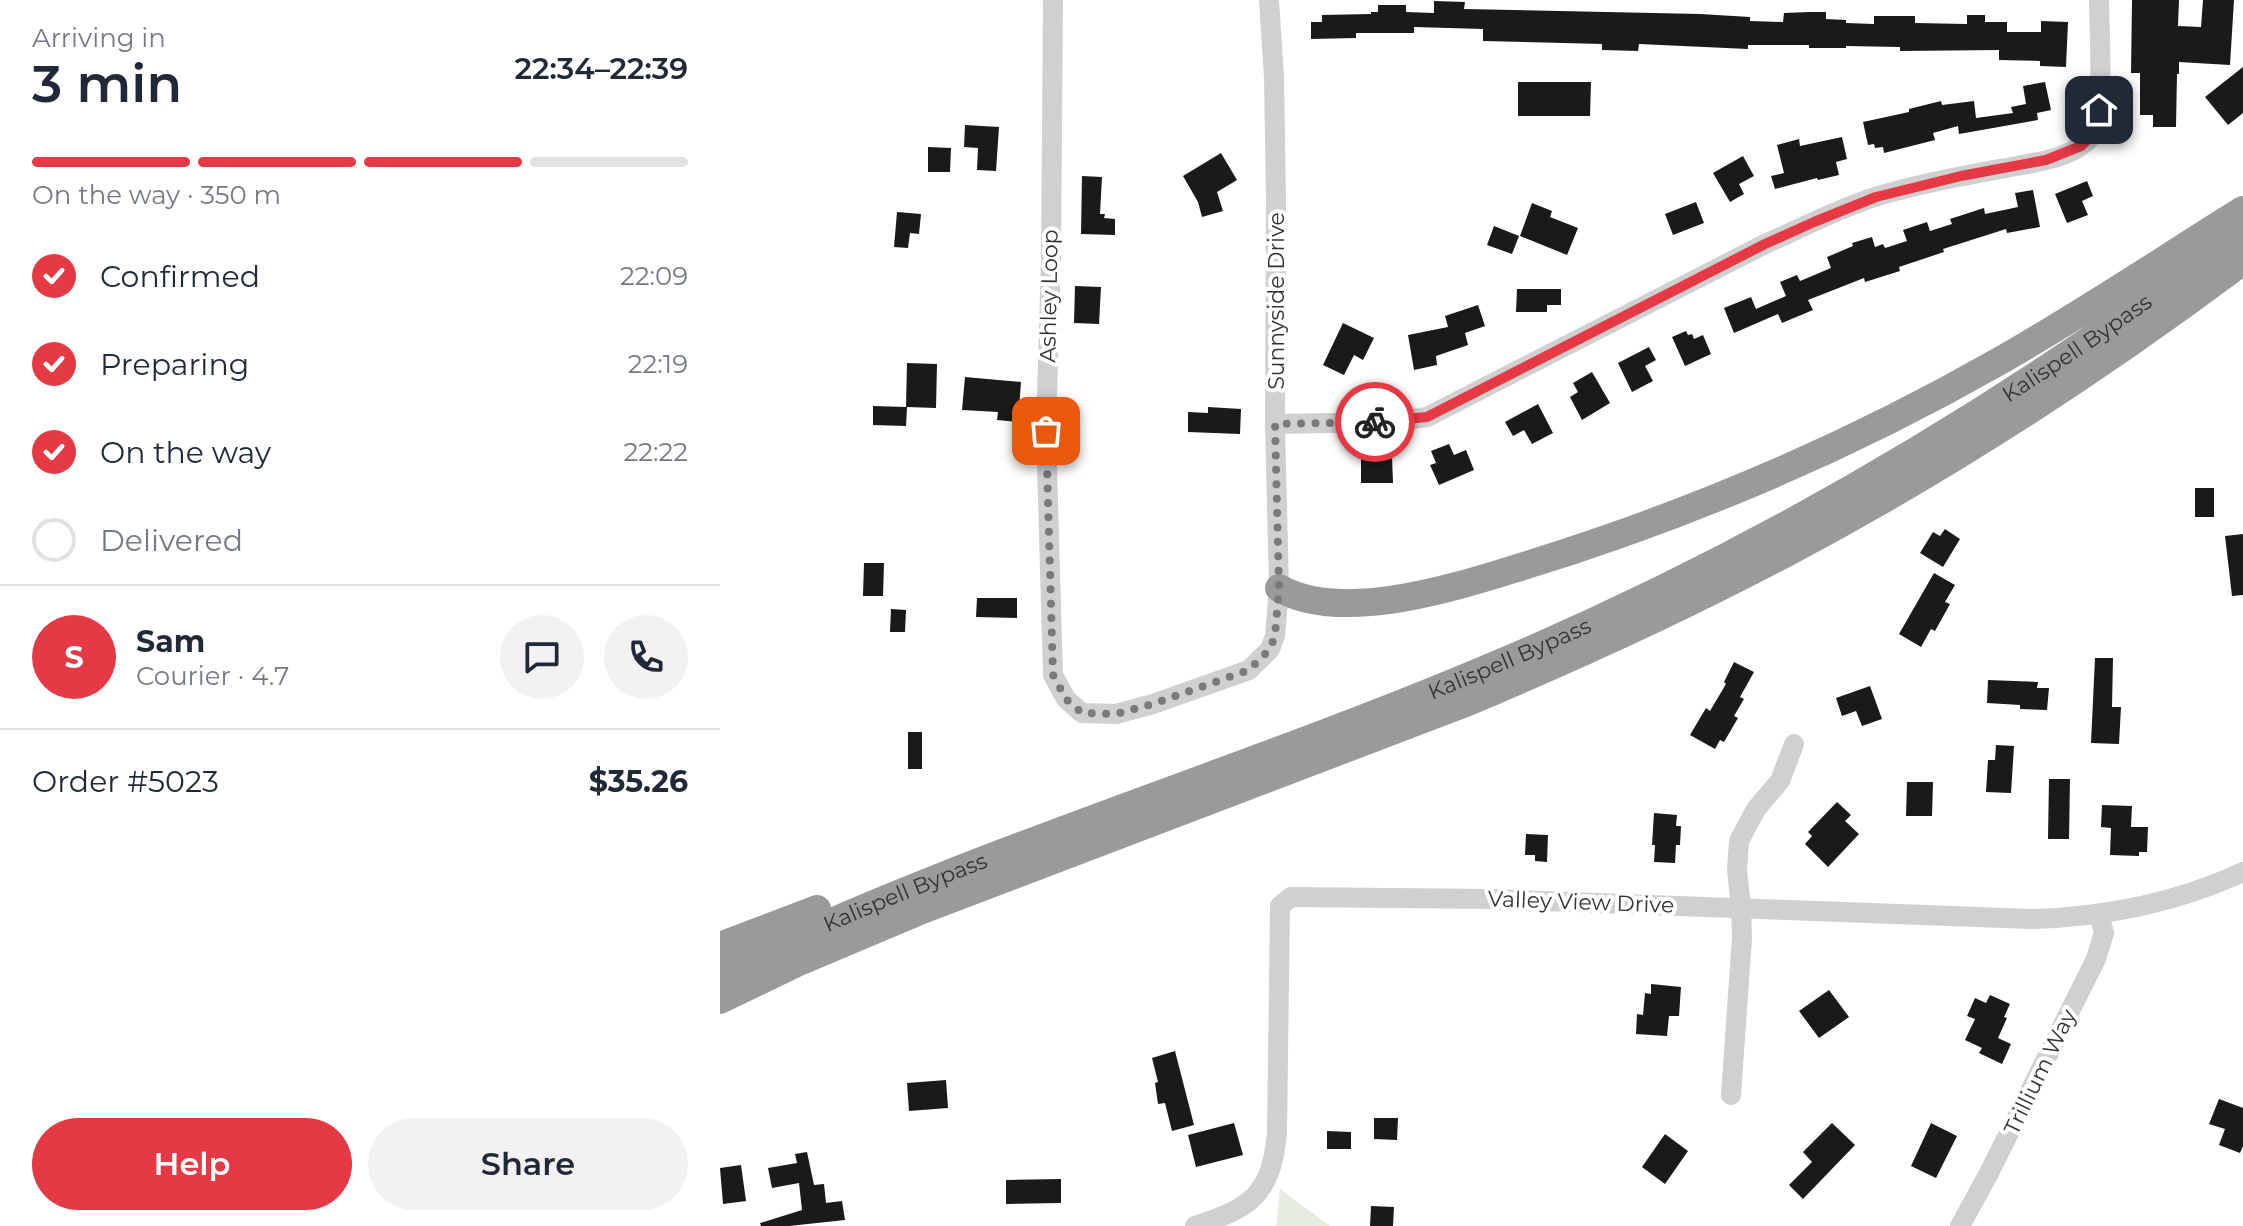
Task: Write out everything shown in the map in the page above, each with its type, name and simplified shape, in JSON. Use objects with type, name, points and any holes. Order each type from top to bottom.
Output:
[{"type":"highway","points":[[1279,588],[1309,600],[1344,602],[1394,599],[1442,591],[1696,507],[1814,457],[1951,388],[2043,336],[2243,210]]},
{"type":"highway","name":"Kalispell Bypass","points":[[720,973],[854,912],[998,854],[1429,693],[1539,647],[1671,585],[1801,518],[1964,423],[2120,320],[2243,230]]},
{"type":"highway","name":"Kalispell Bypass","points":[[720,1000],[801,961],[917,912],[1463,704],[1680,607],[1791,550],[1962,453],[2092,368],[2243,261]]},
{"type":"highway","points":[[720,946],[827,906],[998,854]]},
{"type":"highway","points":[[720,1018],[917,912]]},
{"type":"street","name":"Ashley Loop","points":[[1053,0],[1046,431],[1053,675],[1066,699],[1082,713],[1116,714],[1249,670],[1270,649]]},
{"type":"street","name":"Sunnyside Drive","points":[[1269,0],[1276,171],[1275,424],[1279,588],[1275,636],[1270,649]]},
{"type":"street","points":[[1275,424],[1393,422],[1427,417],[1765,244],[1814,222],[1876,197],[1961,176],[2046,160],[2081,146],[2095,132],[2099,110],[2099,0]]},
{"type":"street","points":[[1731,1095],[1742,938],[1737,870],[1739,841],[1756,809],[1780,781],[1794,744]]},
{"type":"street","name":"Valley View Drive","points":[[1195,1226],[1226,1216],[1246,1204],[1260,1191],[1272,1165],[1277,1133],[1280,906],[1291,897],[1491,899],[2011,919],[2063,918],[2171,899],[2243,872]]},
{"type":"street","name":"Trillium Way","points":[[1960,1226],[2096,959],[2104,933],[2099,914]]},
{"type":"shaded area","points":[[1280,1189],[1330,1226],[1276,1226]]},
{"type":"building","points":[[2132,0],[2179,0],[2178,26],[2201,27],[2203,0],[2234,0],[2230,65],[2179,62],[2176,127],[2153,127],[2153,115],[2140,115],[2140,73],[2131,73]]},
{"type":"building","points":[[1434,1],[1465,2],[1464,9],[1700,14],[1783,22],[1784,13],[1810,12],[1826,12],[1826,19],[1846,20],[1846,23],[1874,24],[1874,16],[1915,16],[1915,23],[1967,24],[1967,15],[1985,15],[1985,22],[2007,22],[2007,32],[2041,32],[2041,21],[2068,22],[2066,67],[2040,66],[2040,61],[1999,60],[1999,50],[1900,51],[1900,47],[1809,48],[1809,45],[1748,45],[1748,49],[1639,44],[1638,51],[1602,50],[1602,44],[1483,41],[1483,29],[1414,27],[1414,33],[1356,33],[1356,38],[1311,39],[1311,22],[1322,22],[1322,15],[1371,14],[1378,12],[1378,5],[1406,5],[1406,12],[1434,13]]},
{"type":"building","points":[[2243,67],[2243,113],[2228,125],[2205,97]]},
{"type":"building","points":[[1518,82],[1591,82],[1590,116],[1518,116]]},
{"type":"building","points":[[2045,82],[2051,110],[2037,113],[2038,120],[1959,134],[1958,126],[1933,133],[1935,140],[1884,153],[1883,147],[1868,145],[1863,122],[1941,101],[1942,105],[1974,101],[1976,118],[2013,113],[2011,107],[2026,104],[2023,86]]},
{"type":"building","points":[[965,125],[999,127],[996,171],[977,170],[978,148],[964,147]]},
{"type":"building","points":[[1842,137],[1847,159],[1836,162],[1839,175],[1775,189],[1771,176],[1784,173],[1777,145],[1799,139],[1800,146]]},
{"type":"building","points":[[928,147],[951,148],[950,172],[928,172]]},
{"type":"building","points":[[1221,153],[1237,180],[1217,192],[1223,211],[1202,217],[1198,202],[1183,176]]},
{"type":"building","points":[[1743,156],[1754,176],[1739,184],[1744,194],[1730,202],[1713,173]]},
{"type":"building","points":[[1082,176],[1102,177],[1100,214],[1105,214],[1104,218],[1115,219],[1115,235],[1081,234]]},
{"type":"building","points":[[2087,181],[2093,196],[2082,201],[2088,215],[2067,223],[2055,194]]},
{"type":"building","points":[[2033,190],[2040,227],[2007,233],[2006,229],[1943,249],[1944,252],[1899,267],[1900,271],[1865,282],[1864,278],[1808,300],[1813,310],[1782,323],[1778,314],[1734,333],[1724,308],[1751,297],[1756,309],[1786,296],[1780,282],[1797,275],[1800,281],[1831,268],[1827,257],[1853,246],[1852,243],[1872,237],[1875,247],[1883,244],[1885,248],[1907,241],[1903,230],[1927,222],[1930,231],[1952,224],[1950,219],[1984,208],[1985,214],[2018,207],[2015,193]]},
{"type":"building","points":[[1696,202],[1704,223],[1673,235],[1665,214]]},
{"type":"building","points":[[1532,203],[1552,211],[1550,217],[1578,228],[1567,255],[1520,236]]},
{"type":"building","points":[[897,212],[921,214],[919,234],[910,233],[908,248],[894,247]]},
{"type":"building","points":[[1494,226],[1519,236],[1512,254],[1487,245]]},
{"type":"building","points":[[1075,286],[1101,287],[1099,324],[1074,323]]},
{"type":"building","points":[[1517,289],[1561,289],[1561,305],[1547,305],[1547,312],[1516,312]]},
{"type":"building","points":[[1478,305],[1485,326],[1465,333],[1468,345],[1436,356],[1437,365],[1414,370],[1408,335],[1448,327],[1445,316]]},
{"type":"building","points":[[1343,323],[1374,338],[1363,360],[1354,355],[1344,375],[1323,365]]},
{"type":"building","points":[[1686,331],[1694,339],[1703,335],[1711,354],[1685,366],[1672,337]]},
{"type":"building","points":[[1649,347],[1656,360],[1645,366],[1653,381],[1632,392],[1618,363]]},
{"type":"building","points":[[907,363],[937,364],[936,408],[907,407],[906,426],[873,425],[873,406],[906,407]]},
{"type":"building","points":[[1592,372],[1610,403],[1582,420],[1570,397],[1578,392],[1573,383]]},
{"type":"building","points":[[965,377],[1021,382],[1018,422],[997,420],[998,412],[962,410]]},
{"type":"building","points":[[1538,404],[1553,433],[1532,444],[1524,430],[1513,436],[1505,422]]},
{"type":"building","points":[[1208,407],[1241,409],[1240,434],[1188,432],[1188,412],[1208,413]]},
{"type":"building","points":[[1449,444],[1454,455],[1466,450],[1474,470],[1439,485],[1430,465],[1436,463],[1431,451]]},
{"type":"building","points":[[1392,456],[1393,483],[1361,483],[1361,457]]},
{"type":"building","points":[[2195,488],[2214,488],[2214,517],[2195,517]]},
{"type":"building","points":[[1945,529],[1960,539],[1943,567],[1920,553],[1933,532],[1940,536]]},
{"type":"building","points":[[2243,534],[2243,595],[2232,596],[2225,536]]},
{"type":"building","points":[[864,563],[884,563],[883,596],[863,596]]},
{"type":"building","points":[[1934,573],[1955,585],[1945,602],[1950,604],[1935,631],[1931,629],[1921,647],[1899,634]]},
{"type":"building","points":[[977,598],[1017,598],[1017,618],[976,617]]},
{"type":"building","points":[[891,609],[906,610],[905,632],[890,632]]},
{"type":"building","points":[[2095,658],[2113,658],[2112,707],[2121,707],[2119,744],[2091,743]]},
{"type":"building","points":[[1734,662],[1754,672],[1740,697],[1744,699],[1734,716],[1738,718],[1724,742],[1720,740],[1715,749],[1690,735],[1706,708],[1710,711],[1726,684],[1724,682]]},
{"type":"building","points":[[1988,680],[2038,682],[2037,688],[2049,688],[2047,710],[1987,703]]},
{"type":"building","points":[[1870,686],[1882,719],[1862,726],[1856,711],[1842,716],[1836,698]]},
{"type":"building","points":[[908,732],[922,732],[922,769],[908,769]]},
{"type":"building","points":[[1996,745],[2014,746],[2011,793],[1986,792],[1988,760],[1995,760]]},
{"type":"building","points":[[2049,779],[2070,779],[2069,839],[2048,839]]},
{"type":"building","points":[[1907,782],[1933,782],[1932,816],[1906,816]]},
{"type":"building","points":[[1837,802],[1851,815],[1845,821],[1859,834],[1828,867],[1805,844],[1812,836],[1808,832]]},
{"type":"building","points":[[2102,805],[2132,806],[2131,827],[2148,827],[2147,852],[2139,852],[2139,856],[2110,855],[2111,828],[2101,827]]},
{"type":"building","points":[[1654,813],[1677,815],[1676,826],[1681,826],[1675,863],[1654,862]]},
{"type":"building","points":[[1526,834],[1548,835],[1547,862],[1535,861],[1535,855],[1525,855]]},
{"type":"building","points":[[1651,984],[1681,987],[1679,1016],[1669,1016],[1667,1036],[1636,1034],[1637,1014],[1643,1015],[1645,993],[1651,994]]},
{"type":"building","points":[[1829,990],[1849,1017],[1819,1038],[1799,1011]]},
{"type":"building","points":[[1990,995],[2010,1004],[1998,1038],[2011,1044],[2002,1064],[1979,1053],[1982,1048],[1965,1040],[1975,1019],[1967,1016],[1975,998],[1986,1003]]},
{"type":"building","points":[[1175,1051],[1194,1125],[1172,1131],[1165,1103],[1158,1104],[1155,1083],[1158,1082],[1152,1058]]},
{"type":"building","points":[[946,1080],[948,1108],[909,1111],[907,1083]]},
{"type":"building","points":[[2219,1099],[2243,1108],[2243,1146],[2240,1153],[2219,1145],[2225,1129],[2209,1124]]},
{"type":"building","points":[[1374,1118],[1398,1118],[1397,1140],[1374,1139]]},
{"type":"building","points":[[1234,1123],[1243,1155],[1196,1167],[1188,1135]]},
{"type":"building","points":[[1832,1123],[1855,1145],[1803,1199],[1789,1185],[1812,1162],[1803,1152]]},
{"type":"building","points":[[1931,1123],[1957,1136],[1936,1178],[1911,1166]]},
{"type":"building","points":[[1327,1131],[1351,1132],[1351,1149],[1327,1149]]},
{"type":"building","points":[[1665,1134],[1688,1151],[1665,1184],[1642,1167]]},
{"type":"building","points":[[807,1152],[814,1185],[824,1184],[826,1203],[842,1201],[845,1220],[761,1226],[760,1223],[802,1210],[799,1183],[772,1188],[768,1168],[797,1163],[795,1154]]},
{"type":"building","points":[[741,1165],[746,1201],[723,1204],[720,1168]]},
{"type":"building","points":[[1061,1179],[1061,1203],[1006,1204],[1006,1180]]},
{"type":"building","points":[[1371,1206],[1394,1207],[1393,1226],[1370,1226]]},
{"type":"way so far","points":[[1046,431],[1053,675],[1066,699],[1082,713],[1116,714],[1249,670],[1270,649],[1275,636],[1279,588],[1275,424],[1375,422]]},
{"type":"route","points":[[1375,422],[1427,417],[1765,244],[1876,197],[1961,176],[2046,160],[2081,146],[2095,132],[2099,110]]}]
